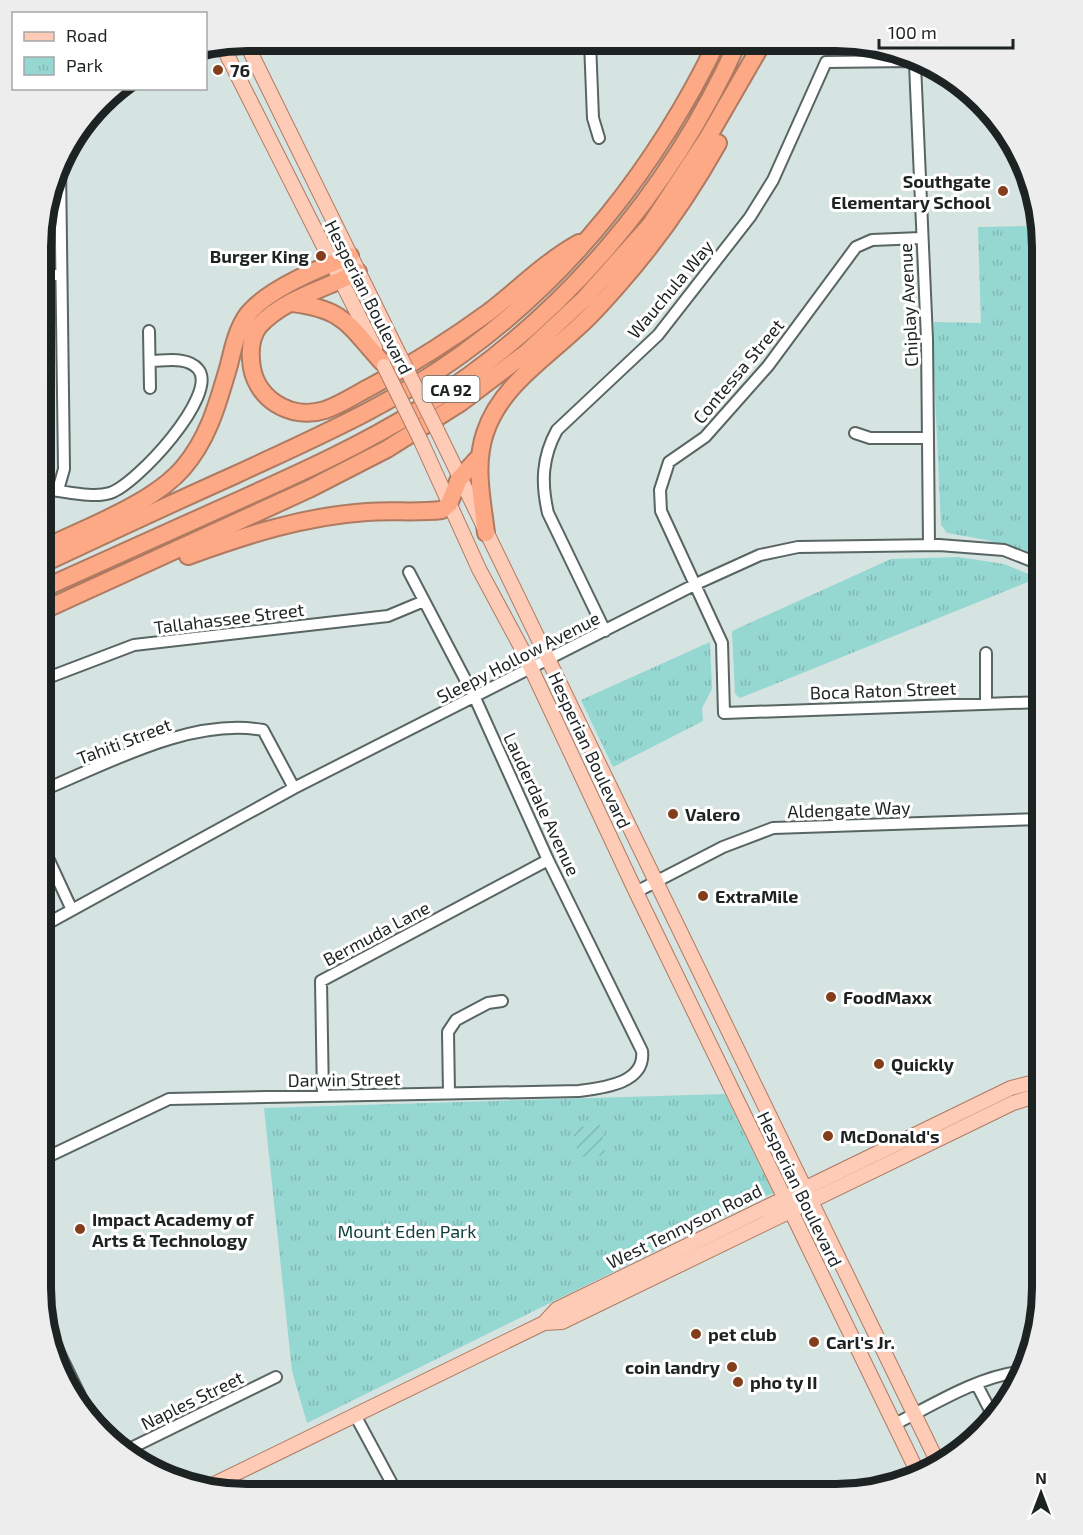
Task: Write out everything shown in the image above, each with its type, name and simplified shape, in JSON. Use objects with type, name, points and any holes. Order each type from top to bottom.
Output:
[{"type":"highway","name":"CA 92","points":[[51,560],[329,431],[428,376],[492,332],[537,293],[592,235],[667,134],[712,51]]},
{"type":"highway","name":"CA 92","points":[[51,585],[345,452],[420,409],[485,364],[559,300],[636,213],[692,132],[733,51]]},
{"type":"highway","points":[[51,607],[102,586],[309,489],[387,449],[460,403],[526,353],[584,299],[651,224],[707,139],[758,51]]},
{"type":"highway","points":[[486,533],[479,474],[480,456],[485,433],[501,400],[519,380],[579,327],[652,246],[717,146],[748,85],[759,51]]},
{"type":"highway","points":[[358,272],[291,303],[267,319],[253,336],[251,366],[256,384],[272,402],[294,412],[313,413],[335,406],[426,356],[490,311],[552,258],[592,235]]},
{"type":"highway","points":[[51,544],[134,503],[177,475],[203,442],[212,421],[237,334],[248,314],[267,298],[350,256]]},
{"type":"highway","points":[[291,303],[314,306],[337,314],[347,321],[383,364]]},
{"type":"highway","points":[[102,586],[262,530],[334,515],[442,510],[449,504],[459,478],[480,456]]},
{"type":"main road","name":"Hesperian Boulevard","points":[[250,51],[437,430],[935,1457]]},
{"type":"main road","name":"Hesperian Boulevard","points":[[226,52],[421,441],[479,569],[532,668],[636,892],[915,1467]]},
{"type":"main road","name":"West Tennyson Road","points":[[221,1482],[544,1323],[557,1309],[783,1197],[1011,1088],[1032,1083]]},
{"type":"main road","name":"West Tennyson Road","points":[[544,1323],[562,1322],[1013,1103],[1032,1097]]},
{"type":"street","points":[[591,51],[593,118],[599,138]]},
{"type":"street","name":"Wauchula Way","points":[[605,631],[548,513],[544,497],[543,460],[549,443],[557,430],[658,335],[750,217],[773,180],[826,62],[896,61]]},
{"type":"street","name":"Chiplay Avenue","points":[[915,68],[927,339],[929,545]]},
{"type":"street","points":[[58,490],[64,469],[60,187]]},
{"type":"street","name":"Contessa Street","points":[[724,713],[722,643],[659,501],[664,471],[669,462],[705,437],[768,366],[856,247],[872,240],[921,238]]},
{"type":"street","points":[[51,275],[61,275]]},
{"type":"street","points":[[149,331],[150,388]]},
{"type":"street","points":[[51,490],[109,493],[118,489],[162,450],[188,416],[201,388],[200,371],[193,364],[182,361],[150,361]]},
{"type":"street","points":[[855,433],[870,438],[928,438]]},
{"type":"street","name":"Sleepy Hollow Avenue","points":[[51,922],[294,788],[696,584],[760,555],[798,547],[929,545],[1004,550],[1032,561]]},
{"type":"street","name":"Lauderdale Avenue","points":[[409,572],[475,698],[548,860],[642,1051]]},
{"type":"street","name":"Tallahassee Street","points":[[51,677],[134,645],[388,616],[423,601]]},
{"type":"street","points":[[986,653],[986,703]]},
{"type":"street","name":"Boca Raton Street","points":[[724,713],[1032,702]]},
{"type":"street","name":"Tahiti Street","points":[[51,787],[180,735],[250,728],[263,730],[294,788]]},
{"type":"street","name":"Aldengate Way","points":[[636,892],[738,840],[786,826],[1032,819]]},
{"type":"street","name":"Bermuda Lane","points":[[322,1096],[321,981],[548,860]]},
{"type":"street","points":[[51,865],[72,910]]},
{"type":"street","points":[[449,1093],[448,1032],[456,1020],[488,1003],[502,1001]]},
{"type":"street","name":"Darwin Street","points":[[51,1155],[169,1099],[579,1091],[609,1086],[634,1073],[642,1063],[642,1051]]},
{"type":"street","points":[[895,1424],[977,1384],[1013,1373]]},
{"type":"street","name":"Naples Street","points":[[133,1447],[276,1377]]},
{"type":"street","points":[[977,1384],[989,1409]]},
{"type":"street","points":[[355,1415],[392,1484]]},
{"type":"green space","points":[[1031,226],[1032,555],[987,540],[947,533],[941,525],[933,351],[934,322],[981,323],[978,227]]},
{"type":"green space","points":[[958,557],[1004,564],[1032,576],[1032,580],[740,698],[735,694],[732,631],[891,559]]},
{"type":"green space","points":[[710,642],[712,689],[702,708],[703,721],[613,767],[581,700]]},
{"type":"green space","name":"Mount Eden Park","points":[[725,1094],[773,1193],[307,1423],[292,1371],[264,1108]]},
{"type":"green space","points":[[601,1125],[605,1155],[579,1157],[572,1128]]},
{"type":"place","name":"76","points":[[218,70]]},
{"type":"place","name":"Southgate Elementary School","points":[[1003,191]]},
{"type":"place","name":"Burger King","points":[[321,256]]},
{"type":"place","name":"Valero","points":[[673,814]]},
{"type":"place","name":"ExtraMile","points":[[703,896]]},
{"type":"place","name":"FoodMaxx","points":[[831,997]]},
{"type":"place","name":"Quickly","points":[[879,1064]]},
{"type":"place","name":"McDonald's","points":[[828,1136]]},
{"type":"place","name":"Impact Academy of Arts & Technology","points":[[80,1229]]},
{"type":"place","name":"pet club","points":[[696,1334]]},
{"type":"place","name":"Carl's Jr.","points":[[814,1342]]},
{"type":"place","name":"coin landry","points":[[732,1367]]},
{"type":"place","name":"pho ty II","points":[[738,1382]]}]
